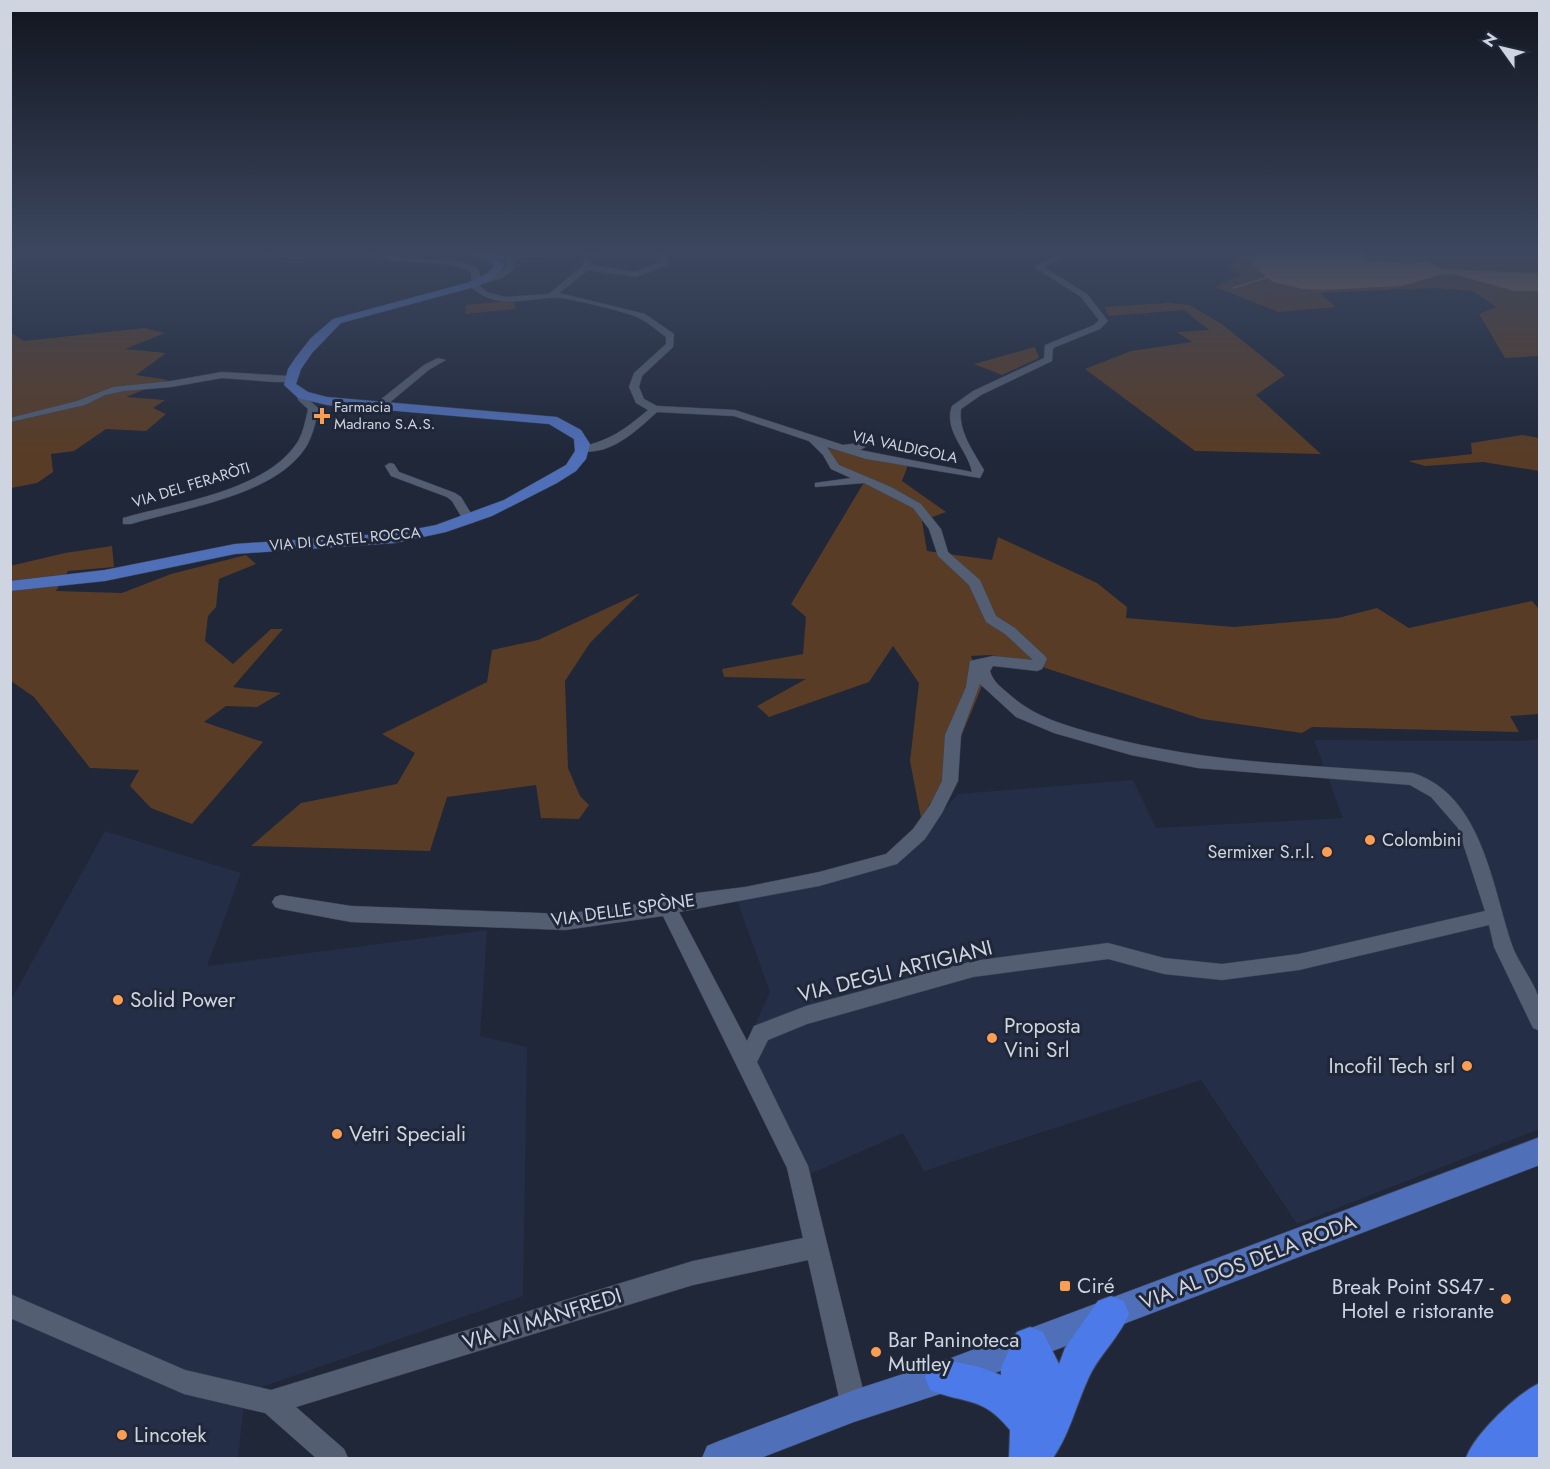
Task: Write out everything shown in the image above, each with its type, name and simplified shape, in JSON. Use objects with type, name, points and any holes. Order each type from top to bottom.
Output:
[{"type":"highway","points":[[1035,1443],[1078,1361],[1112,1314]]},
{"type":"highway","points":[[1029,1345],[1042,1365],[1051,1393],[1035,1443]]},
{"type":"highway","points":[[943,1377],[985,1386],[1011,1401],[1035,1443]]},
{"type":"highway","points":[[1485,1458],[1539,1402]]},
{"type":"highway","points":[[1518,1458],[1539,1435]]},
{"type":"main road","points":[[336,322],[326,328],[298,363],[290,379],[290,385],[303,395],[327,401],[552,420],[571,428],[580,435],[584,449]]},
{"type":"main road","name":"VIA DI CASTEL ROCCA","points":[[10,586],[56,583],[118,574],[236,549],[294,543],[395,538],[437,530],[469,520],[558,477],[572,468],[584,449]]},
{"type":"main road","name":"VIA AL DOS DELA RODA","points":[[719,1458],[1112,1314],[1539,1151]]},
{"type":"street","points":[[584,449],[598,447],[624,436],[636,428],[655,409],[640,401],[634,387],[637,375],[670,345],[671,336],[651,322]]},
{"type":"street","name":"VIA VALDIGOLA","points":[[655,409],[735,413],[866,456],[976,476],[978,470],[960,438],[955,416],[956,408],[977,393],[1049,359],[1048,347],[1097,327],[1103,322]]},
{"type":"street","points":[[380,406],[427,367],[441,360]]},
{"type":"street","points":[[13,420],[53,408],[81,403],[90,397],[133,386],[173,384],[199,377],[230,375],[290,379]]},
{"type":"street","name":"VIA DEL FERARÒTI","points":[[127,520],[239,489],[279,470],[300,446],[312,420],[314,408],[303,400],[303,395]]},
{"type":"street","points":[[814,440],[856,448],[866,444],[859,436]]},
{"type":"street","points":[[814,440],[827,453],[835,467],[887,489],[917,506],[935,529],[942,553],[975,583],[992,619],[1029,648],[1040,662],[1037,666],[1032,666],[993,661],[988,663],[983,671],[986,682],[1022,713],[1059,729],[1131,749],[1198,762],[1413,778],[1437,793],[1466,825],[1496,916],[1503,946],[1539,1022]]},
{"type":"street","points":[[390,466],[395,474],[457,499],[469,520]]},
{"type":"street","points":[[819,485],[863,480]]},
{"type":"street","name":"VIA DELLE SPÒNE","points":[[281,902],[351,914],[565,922],[668,908],[689,901],[745,894],[819,879],[891,859],[919,834],[950,781],[953,735],[973,687],[975,664],[988,663]]},
{"type":"street","points":[[668,908],[797,1166],[854,1407]]},
{"type":"street","name":"VIA DEGLI ARTIGIANI","points":[[747,1062],[761,1033],[806,1015],[973,969],[1108,951],[1164,966],[1222,972],[1299,962],[1496,916]]},
{"type":"street","name":"VIA AI MANFREDI","points":[[272,1402],[693,1273],[816,1247]]},
{"type":"street","name":"VIA AI MANFREDI","points":[[10,1306],[184,1382],[272,1402],[335,1458]]},
{"type":"shaded area","points":[[1198,322],[1217,322],[1223,325],[1285,375],[1256,395],[1321,454],[1195,451],[1085,369],[1131,351],[1192,342],[1177,332],[1209,330]]},
{"type":"shaded area","points":[[1483,322],[1539,322],[1539,356],[1505,358]]},
{"type":"shaded area","points":[[144,328],[165,333],[125,349],[166,353],[136,375],[168,380],[126,397],[165,400],[153,408],[166,414],[146,431],[106,429],[74,451],[51,454],[53,472],[37,483],[11,488],[10,332],[24,341]]},
{"type":"shaded area","points":[[1035,347],[1039,358],[1002,375],[974,364]]},
{"type":"shaded area","points":[[1522,435],[1539,438],[1539,471],[1483,462],[1425,466],[1408,461],[1472,454],[1471,443]]},
{"type":"shaded area","points":[[827,448],[908,465],[902,481],[946,512],[922,521],[927,551],[992,560],[998,537],[1097,583],[1127,607],[1126,618],[1234,627],[1338,618],[1377,608],[1409,628],[1532,601],[1539,609],[1539,714],[1510,716],[1519,732],[1312,727],[1302,733],[1202,719],[1030,663],[991,655],[971,656],[982,686],[941,786],[921,818],[910,761],[919,683],[893,646],[869,682],[769,717],[757,706],[806,679],[724,677],[722,669],[803,654],[806,617],[791,604],[866,479],[837,467]]},
{"type":"shaded area","points":[[112,546],[114,567],[68,571],[56,591],[122,593],[171,574],[246,555],[256,564],[219,579],[216,607],[208,616],[205,641],[233,664],[271,629],[283,629],[233,687],[281,693],[257,707],[226,706],[204,722],[263,742],[192,824],[151,808],[130,786],[139,770],[90,768],[34,697],[11,681],[10,566],[65,553]]},
{"type":"shaded area","points":[[640,593],[590,643],[565,681],[568,768],[580,796],[589,805],[579,819],[541,818],[536,785],[447,797],[430,851],[251,846],[301,803],[397,784],[415,753],[382,734],[487,682],[492,650],[538,640]]},
{"type":"shaded area","points":[[1539,739],[1539,1129],[1297,1224],[1201,1080],[924,1171],[903,1133],[808,1175],[747,1042],[770,992],[734,892],[899,860],[958,794],[1133,780],[1156,828],[1343,818],[1314,740],[1524,741]]},
{"type":"shaded area","points":[[105,831],[241,873],[207,966],[487,930],[480,1036],[527,1047],[523,1296],[245,1393],[238,1458],[11,1458],[11,1000]]},
{"type":"place","name":"Farmacia Madrano S.A.S.","points":[[322,416]]},
{"type":"place","name":"Colombini","points":[[1370,840]]},
{"type":"place","name":"Sermixer S.r.l.","points":[[1327,852]]},
{"type":"place","name":"Solid Power","points":[[118,1000]]},
{"type":"place","name":"Proposta Vini Srl","points":[[992,1038]]},
{"type":"place","name":"Incofil Tech srl","points":[[1467,1066]]},
{"type":"place","name":"Vetri Speciali","points":[[337,1134]]},
{"type":"place","name":"Ciré","points":[[1065,1286]]},
{"type":"place","name":"Break Point SS47 - Hotel e ristorante","points":[[1506,1299]]},
{"type":"place","name":"Bar Paninoteca Muttley","points":[[876,1352]]},
{"type":"place","name":"Lincotek","points":[[122,1435]]}]
